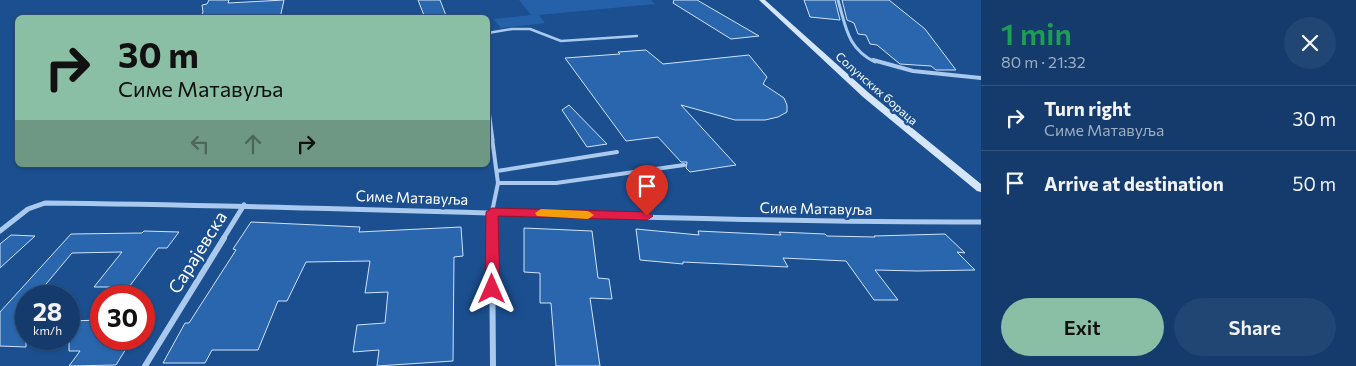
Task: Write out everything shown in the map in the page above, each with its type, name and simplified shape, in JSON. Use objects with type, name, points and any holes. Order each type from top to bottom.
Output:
[{"type":"street","name":"Солунских бораца","points":[[762,0],[866,95],[981,188]]},
{"type":"street","points":[[838,0],[852,44],[867,59],[899,68],[981,78]]},
{"type":"street","name":"Симе Матавуља","points":[[0,231],[28,209],[45,203],[244,205],[860,222],[981,222]]},
{"type":"street","name":"Сарајевска","points":[[145,366],[244,205]]},
{"type":"street","points":[[492,212],[493,366]]},
{"type":"lane","points":[[490,33],[510,30],[535,30],[552,40],[561,41],[637,36]]},
{"type":"lane","points":[[490,117],[498,183],[492,212]]},
{"type":"lane","points":[[497,171],[617,152]]},
{"type":"lane","points":[[498,183],[556,183],[684,165]]},
{"type":"shaded area","points":[[519,0],[651,0],[655,4],[539,15],[545,23],[501,28],[493,19],[531,15]]},
{"type":"building","points":[[209,0],[229,0],[228,3],[284,0],[281,15],[202,15],[202,5],[207,4]]},
{"type":"building","points":[[418,0],[440,0],[446,15],[424,15]]},
{"type":"building","points":[[674,0],[697,0],[759,36],[731,39],[673,3]]},
{"type":"building","points":[[804,0],[835,0],[840,20],[810,17]]},
{"type":"building","points":[[842,0],[889,0],[925,29],[956,70],[936,70],[931,66],[900,64],[877,45],[870,44],[866,35],[858,34],[854,23],[847,20]]},
{"type":"building","points":[[646,50],[663,64],[749,55],[767,77],[763,84],[784,98],[787,112],[778,117],[765,120],[735,120],[681,105],[736,165],[690,172],[686,168],[687,162],[681,162],[658,137],[626,141],[565,58]]},
{"type":"building","points":[[569,105],[607,144],[587,147],[562,110]]},
{"type":"building","points":[[251,222],[360,227],[359,232],[461,227],[463,256],[454,257],[453,361],[377,366],[379,350],[353,352],[357,325],[385,323],[388,292],[365,293],[370,261],[306,262],[287,301],[278,301],[258,350],[212,350],[205,363],[163,363],[185,323],[189,323],[236,250],[233,249]]},
{"type":"building","points":[[524,228],[592,231],[598,278],[609,279],[612,299],[590,298],[600,366],[556,366],[551,303],[540,303],[540,273],[524,272]]},
{"type":"building","points":[[636,229],[699,235],[698,231],[781,235],[779,232],[875,237],[945,234],[965,253],[957,252],[975,270],[875,270],[898,300],[874,300],[846,261],[783,258],[788,267],[683,262],[683,264],[640,260]]},
{"type":"building","points":[[144,231],[179,232],[167,248],[158,248],[130,285],[96,285],[122,252],[72,253],[45,285],[25,285],[71,234],[142,233]]},
{"type":"building","points":[[11,235],[35,236],[0,268],[0,244]]},
{"type":"building","points":[[15,296],[15,347],[0,346],[0,312]]},
{"type":"building","points":[[90,320],[90,350],[125,350],[116,365],[69,366],[80,351],[69,350],[80,350],[80,321]]},
{"type":"slow traffic","points":[[541,213],[588,215]]},
{"type":"route","points":[[492,289],[492,212],[647,216]]}]
